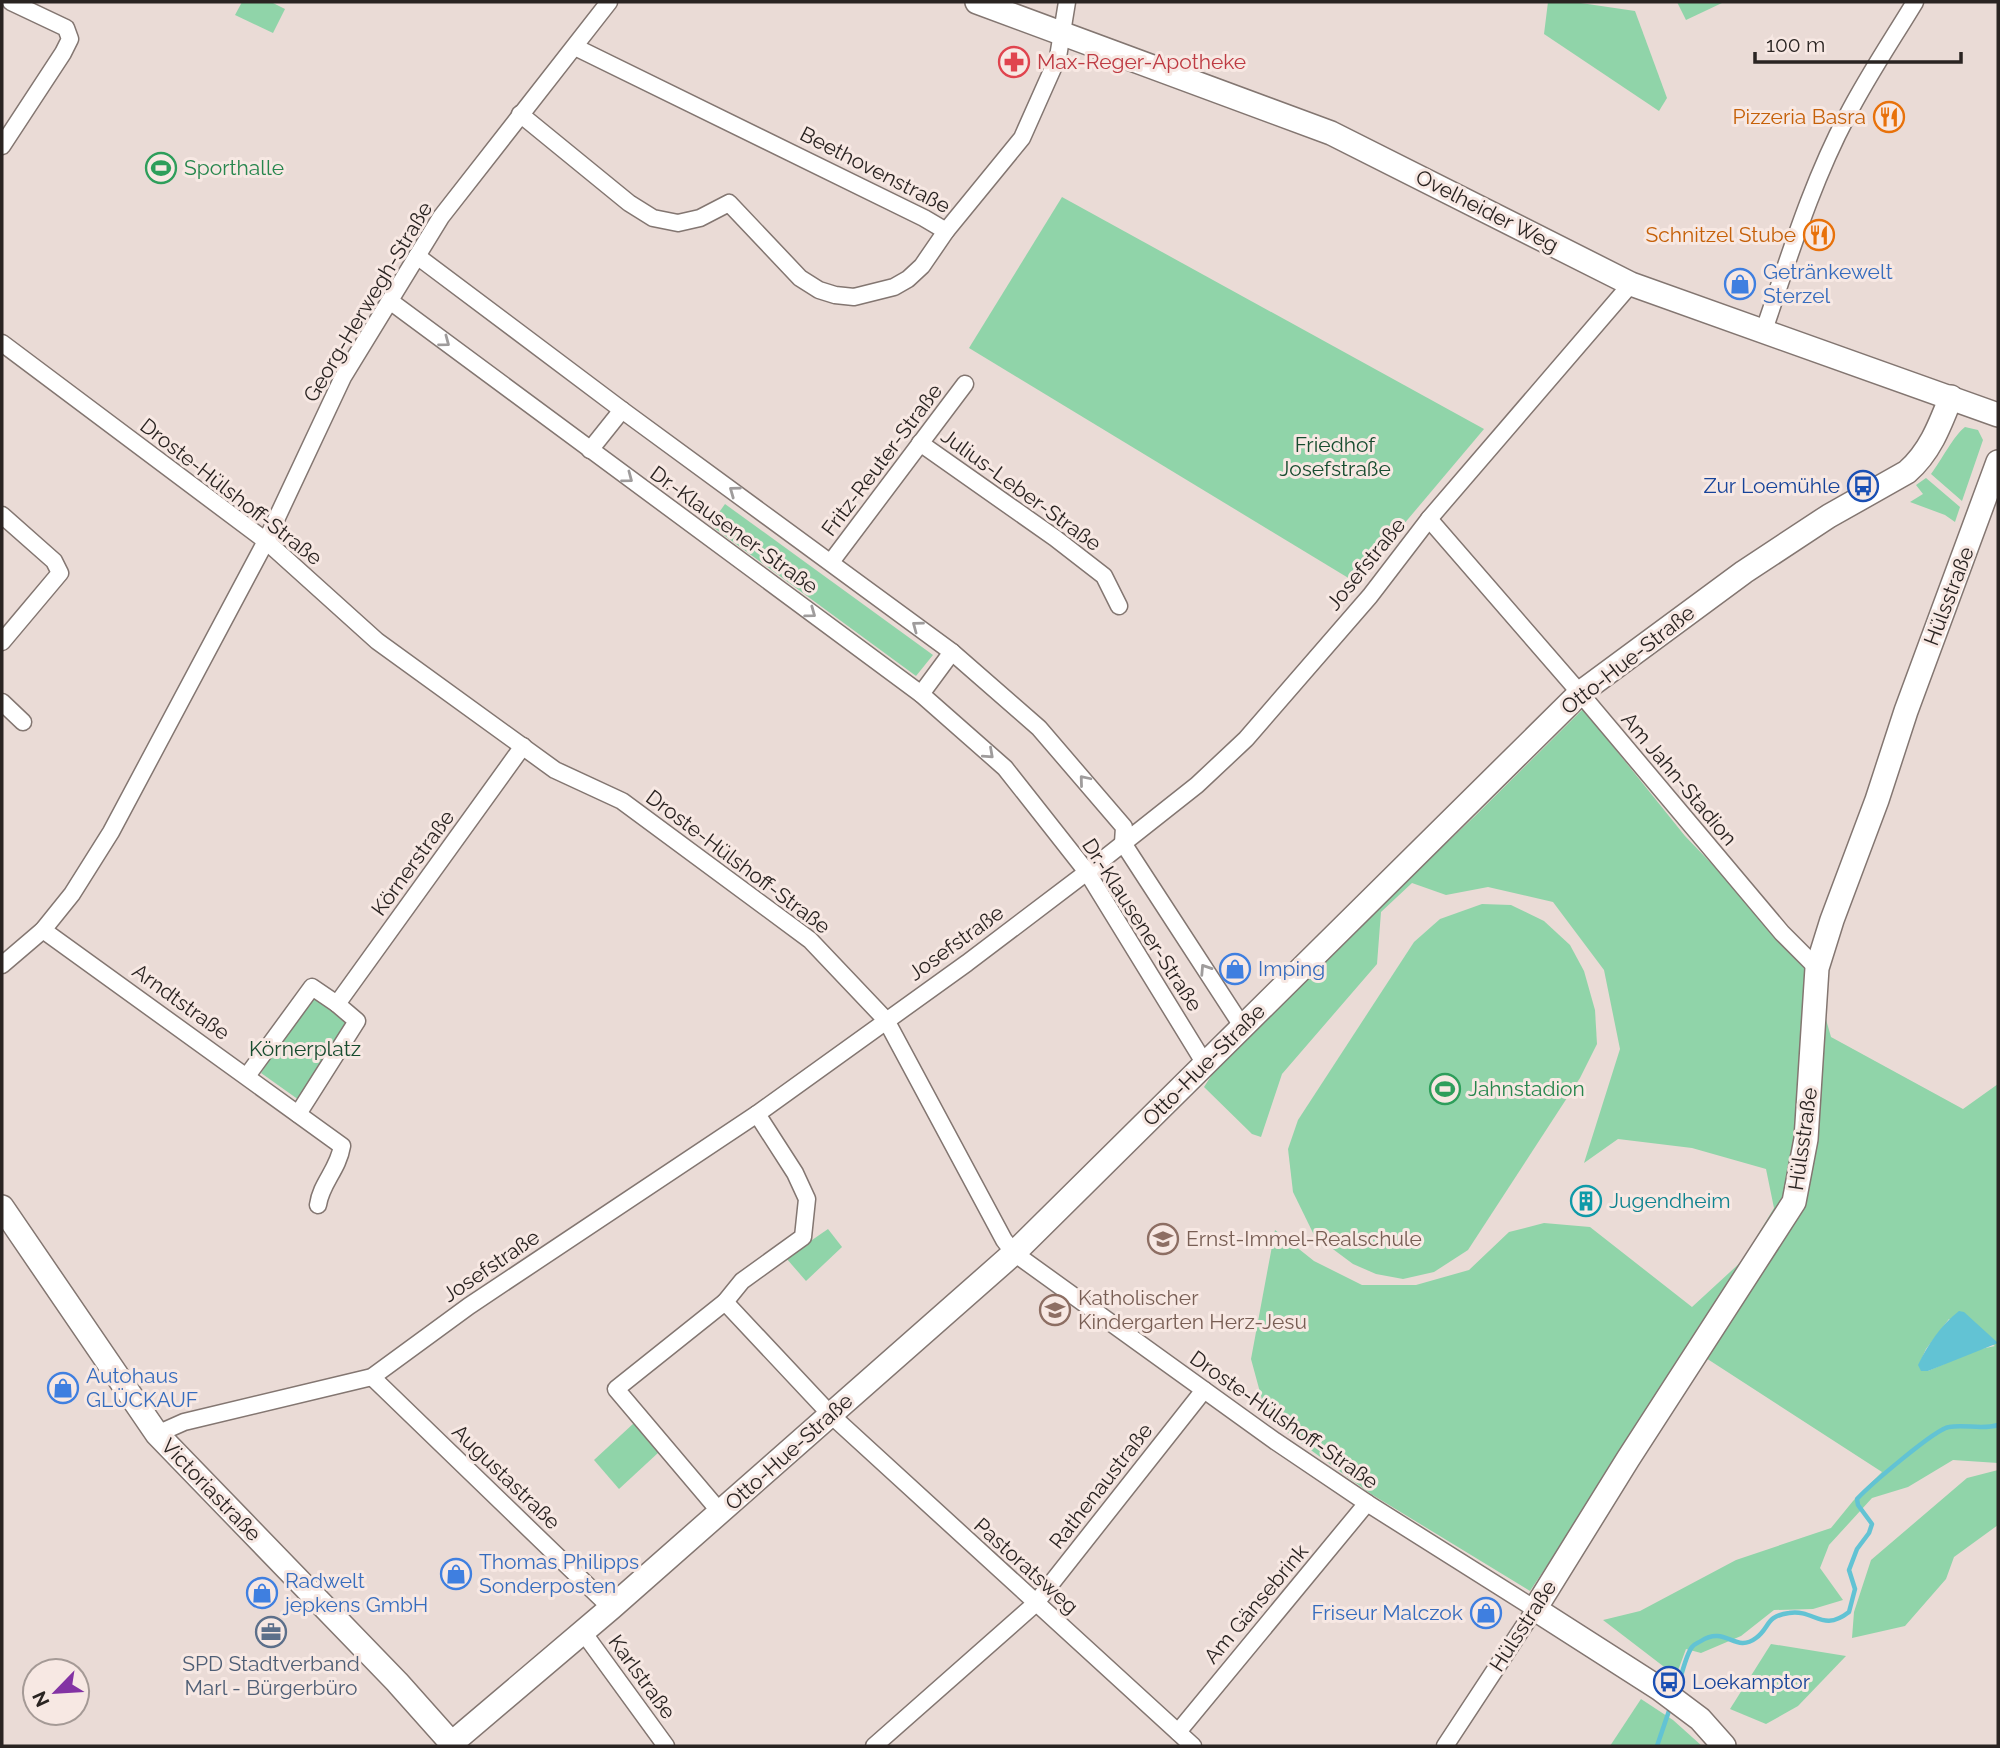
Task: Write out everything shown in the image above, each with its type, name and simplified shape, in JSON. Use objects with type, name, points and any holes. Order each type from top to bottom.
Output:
[{"type":"street","points":[[2,146],[70,39],[66,28],[11,2]]},
{"type":"street","name":"Georg-Herwegh-Straße","points":[[2,965],[43,930],[72,894],[111,832],[266,541],[343,377],[441,217],[609,2]]},
{"type":"street","name":"Ovelheider Weg","points":[[977,2],[1331,133],[1631,284],[1998,415]]},
{"type":"street","name":"Beethovenstraße","points":[[575,47],[913,212],[946,232],[1022,138],[1058,57],[1067,2]]},
{"type":"street","points":[[1764,330],[1810,197],[1828,155],[1847,116],[1915,2]]},
{"type":"street","points":[[520,114],[629,204],[653,218],[678,223],[700,218],[729,203],[800,278],[819,290],[835,295],[854,298],[894,287],[922,266],[946,232]]},
{"type":"street","name":"Dr.-Klausener-Straße","points":[[417,256],[952,652],[1039,728],[1124,827],[1123,843],[1242,1026]]},
{"type":"street","name":"Josefstraße","points":[[157,1434],[184,1422],[372,1377],[469,1306],[757,1114],[967,963],[1087,872],[1197,785],[1246,739],[1370,596],[1429,519],[1631,284]]},
{"type":"street","name":"Dr.-Klausener-Straße","points":[[390,301],[921,694],[1005,768],[1087,872],[1205,1064]]},
{"type":"street","name":"Droste-Hülshoff-Straße","points":[[2,343],[266,541],[377,641],[555,770],[622,801],[810,940],[886,1020],[997,1228],[1014,1253],[1367,1503],[1535,1609]]},
{"type":"street","name":"Fritz-Reuter-Straße","points":[[831,562],[965,384]]},
{"type":"street","name":"Otto-Hue-Straße","points":[[453,1745],[721,1513],[1014,1253],[1580,693],[1744,572],[1829,516],[1908,472],[1936,436],[1951,397]]},
{"type":"street","points":[[590,450],[622,410]]},
{"type":"street","name":"Julius-Leber-Straße","points":[[920,443],[1104,576],[1119,606]]},
{"type":"street","name":"Hülsstraße","points":[[1445,1746],[1794,1202],[1806,1139],[1817,968],[1906,711],[1998,462]]},
{"type":"street","points":[[2,515],[54,561],[60,573],[2,642]]},
{"type":"street","name":"Am Jahn-Stadion","points":[[1429,519],[1580,693],[1773,923],[1817,968]]},
{"type":"street","points":[[921,694],[952,652]]},
{"type":"street","points":[[2,702],[23,722]]},
{"type":"street","name":"Körnerstraße","points":[[337,1004],[523,746]]},
{"type":"street","name":"Arndtstraße","points":[[43,930],[342,1146],[339,1161],[319,1193],[318,1206]]},
{"type":"street","points":[[247,1076],[312,988],[337,1004],[357,1021],[298,1114]]},
{"type":"street","points":[[721,1513],[616,1389],[725,1302],[742,1280],[803,1237],[807,1199],[795,1173],[757,1114]]},
{"type":"street","name":"Victoriastraße","points":[[2,1207],[157,1434],[397,1682],[453,1745]]},
{"type":"street","name":"Pastoratsweg","points":[[725,1302],[831,1415],[1193,1746]]},
{"type":"street","name":"Augustastraße","points":[[372,1377],[611,1608]]},
{"type":"street","name":"Rathenaustraße","points":[[873,1746],[1035,1604],[1204,1390]]},
{"type":"street","name":"Am Gänsebrink","points":[[1178,1732],[1367,1503]]},
{"type":"street","points":[[1535,1609],[1660,1689],[1700,1719],[1724,1746]]},
{"type":"street","name":"Karlstraße","points":[[583,1632],[667,1746]]},
{"type":"green space","points":[[242,2],[271,2],[285,9],[273,33],[235,15]]},
{"type":"green space","points":[[1548,2],[1574,2],[1635,11],[1667,98],[1659,111],[1544,34]]},
{"type":"green space","points":[[1677,2],[1722,2],[1722,3],[1686,20]]},
{"type":"green space","name":"Friedhof Josefstraße","points":[[1062,197],[1484,429],[1355,582],[969,348]]},
{"type":"green space","points":[[1965,427],[1978,430],[1983,440],[1962,501],[1931,474]]},
{"type":"green space","points":[[1926,478],[1960,507],[1955,522],[1945,515],[1910,502],[1923,494],[1916,485]]},
{"type":"green space","points":[[725,504],[933,655],[916,676],[710,525]]},
{"type":"green space","points":[[1583,709],[1685,836],[1811,967],[1831,1037],[1963,1109],[1998,1084],[1998,1463],[1953,1460],[1908,1487],[1872,1498],[1829,1545],[1820,1568],[1843,1600],[1813,1609],[1774,1610],[1741,1636],[1701,1653],[1686,1649],[1676,1676],[1603,1620],[1640,1611],[1736,1560],[1831,1528],[1882,1472],[1692,1349],[1530,1591],[1371,1494],[1267,1418],[1251,1359],[1275,1230],[1314,1261],[1362,1285],[1416,1285],[1469,1270],[1509,1232],[1544,1223],[1590,1227],[1692,1307],[1742,1261],[1774,1208],[1766,1169],[1692,1148],[1618,1139],[1584,1163],[1620,1049],[1604,970],[1553,902],[1488,887],[1446,895],[1412,883],[1381,912],[1377,964],[1282,1074],[1261,1137],[1252,1134],[1204,1087],[1229,1048],[1474,817]],"holes":[[[1949,1319],[1995,1346],[1976,1350],[1928,1371],[1919,1365],[1926,1349]]]},
{"type":"green space","name":"Jahnstadion","points":[[1482,904],[1511,905],[1544,921],[1570,945],[1584,971],[1595,1010],[1597,1044],[1580,1078],[1468,1250],[1434,1272],[1403,1279],[1376,1274],[1353,1264],[1314,1235],[1293,1192],[1288,1149],[1298,1120],[1414,942],[1440,919]]},
{"type":"green space","name":"Körnerplatz","points":[[312,996],[350,1025],[299,1100],[261,1073]]},
{"type":"green space","points":[[828,1229],[842,1247],[806,1281],[786,1258]]},
{"type":"green space","points":[[634,1423],[659,1452],[619,1489],[594,1460]]},
{"type":"green space","points":[[1998,1470],[1998,1525],[1954,1557],[1946,1579],[1905,1626],[1852,1638],[1854,1612],[1871,1560],[1967,1478]]},
{"type":"green space","points":[[1771,1644],[1846,1656],[1798,1706],[1766,1724],[1730,1709]]},
{"type":"green space","points":[[1641,1699],[1673,1720],[1702,1746],[1610,1746]]},
{"type":"water","points":[[1959,1311],[1964,1312],[1998,1343],[1928,1371],[1921,1371],[1918,1365],[1931,1342],[1946,1322]]},
{"type":"waterway","points":[[1676,1693],[1689,1651],[1694,1645],[1710,1637],[1749,1642],[1781,1615],[1798,1613],[1832,1620],[1849,1612],[1855,1589],[1849,1570],[1857,1549],[1872,1524],[1858,1505],[1857,1499],[1902,1459],[1942,1430],[1955,1426],[1998,1425]]},
{"type":"waterway","points":[[1657,1746],[1671,1705]]},
{"type":"place","name":"Max-Reger-Apotheke","points":[[1014,62]]},
{"type":"place","name":"Pizzeria Basra","points":[[1889,117]]},
{"type":"place","name":"Sporthalle","points":[[161,168]]},
{"type":"place","name":"Schnitzel Stube","points":[[1819,235]]},
{"type":"place","name":"Getränkewelt Sterzel","points":[[1740,284]]},
{"type":"place","name":"Zur Loemühle","points":[[1863,486]]},
{"type":"place","name":"Imping","points":[[1235,969]]},
{"type":"place","name":"Jahnstadion","points":[[1445,1089]]},
{"type":"place","name":"Jugendheim","points":[[1586,1201]]},
{"type":"place","name":"Ernst-Immel-Realschule","points":[[1163,1239]]},
{"type":"place","name":"Katholischer Kindergarten Herz-Jesu","points":[[1055,1310]]},
{"type":"place","name":"Autohaus GLÜCKAUF","points":[[63,1388]]},
{"type":"place","name":"Thomas Philipps Sonderposten","points":[[456,1574]]},
{"type":"place","name":"Radwelt jepkens GmbH","points":[[262,1593]]},
{"type":"place","name":"Friseur Malczok","points":[[1486,1613]]},
{"type":"place","name":"SPD Stadtverband Marl - Bürgerbüro","points":[[271,1632]]},
{"type":"place","name":"Loekamptor","points":[[1669,1682]]}]
